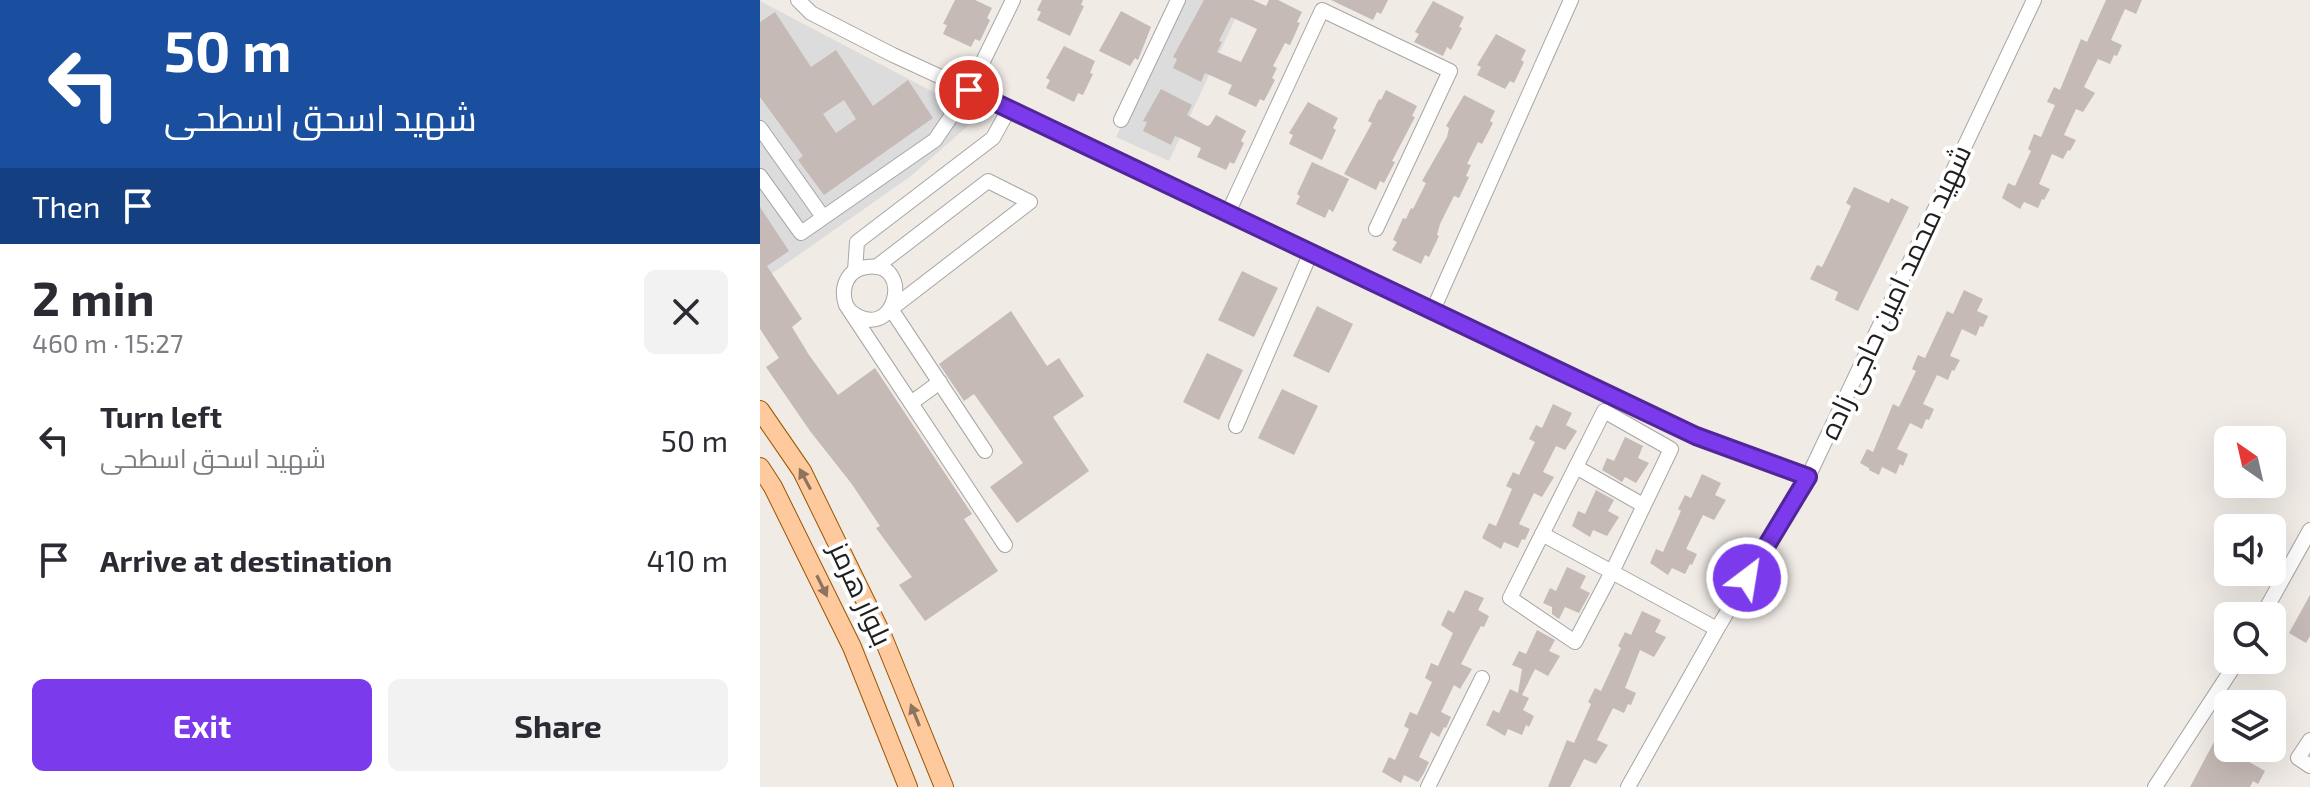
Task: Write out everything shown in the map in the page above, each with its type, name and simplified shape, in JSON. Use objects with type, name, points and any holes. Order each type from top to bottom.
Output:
[{"type":"main road","name":"بلوار هرمز","points":[[760,410],[802,471],[849,567],[882,635],[944,787]]},
{"type":"main road","name":"بلوار هرمز","points":[[760,467],[773,487],[852,647],[908,787]]},
{"type":"street","points":[[798,0],[811,13],[969,90],[1696,436],[1808,477]]},
{"type":"street","points":[[760,176],[801,233],[935,140],[969,90],[1013,0]]},
{"type":"street","points":[[1121,120],[1178,0]]},
{"type":"street","points":[[1433,310],[1571,0]]},
{"type":"street","name":"شهید محمد امین حاجی زاده","points":[[1628,787],[1808,477],[2034,0]]},
{"type":"street","points":[[1228,213],[1322,10],[1450,71],[1376,229]]},
{"type":"street","points":[[855,271],[857,242],[993,138],[1009,109]]},
{"type":"street","points":[[760,128],[823,217]]},
{"type":"street","points":[[850,311],[856,316],[879,318],[1030,202],[988,181],[876,267]]},
{"type":"street","points":[[1236,426],[1311,252]]},
{"type":"street","points":[[891,309],[896,287],[889,274],[876,267],[861,268],[849,276],[843,290],[846,305],[1005,545]]},
{"type":"street","points":[[891,309],[985,451]]},
{"type":"street","points":[[911,403],[940,382]]},
{"type":"street","points":[[1604,411],[1671,449],[1643,505],[1575,642],[1510,598],[1604,411]]},
{"type":"street","points":[[1576,467],[1643,505]]},
{"type":"street","points":[[2270,602],[2310,530]]},
{"type":"street","points":[[1542,534],[1717,629]]},
{"type":"street","points":[[2155,787],[2229,674]]},
{"type":"street","points":[[1428,787],[1482,678]]},
{"type":"street","points":[[2310,740],[2298,758],[2310,766]]},
{"type":"shaded area","points":[[1180,0],[1244,0],[1169,161],[1116,137]]},
{"type":"shaded area","points":[[760,1],[979,116],[911,176],[760,282]]},
{"type":"building","points":[[955,0],[975,0],[992,8],[980,41],[975,39],[971,47],[943,34],[947,25],[943,24]]},
{"type":"building","points":[[1042,0],[1083,0],[1081,5],[1084,6],[1070,36],[1037,20],[1041,12],[1037,10]]},
{"type":"building","points":[[1204,0],[1253,0],[1266,6],[1269,0],[1278,0],[1302,12],[1290,45],[1285,43],[1273,66],[1277,68],[1272,78],[1275,80],[1264,101],[1260,99],[1256,107],[1228,94],[1232,85],[1205,73],[1201,82],[1173,68],[1177,59],[1173,57]],"holes":[[[1231,17],[1257,29],[1241,62],[1217,52]]]},
{"type":"building","points":[[1331,0],[1388,0],[1381,14],[1377,12],[1373,20]]},
{"type":"building","points":[[2106,0],[2142,0],[2136,14],[2125,9],[2111,40],[2122,45],[2117,56],[2114,55],[2110,64],[2098,59],[2084,87],[2095,93],[2083,112],[2076,109],[2064,135],[2076,140],[2070,151],[2063,159],[2052,154],[2039,184],[2050,189],[2044,200],[2038,208],[2024,202],[2020,209],[2002,198],[2008,183],[2015,186],[2031,151],[2028,149],[2034,134],[2041,137],[2055,105],[2047,102],[2054,87],[2060,90],[2081,39],[2087,42]]},
{"type":"building","points":[[1433,1],[1464,17],[1451,50],[1447,47],[1443,56],[1414,42],[1419,34],[1415,32]]},
{"type":"building","points":[[1121,11],[1151,27],[1138,60],[1135,58],[1130,66],[1099,51]]},
{"type":"building","points":[[775,12],[811,67],[836,50],[873,106],[908,80],[933,118],[824,195],[798,160],[803,156],[760,97],[760,22]],"holes":[[[844,100],[856,119],[836,133],[823,114]]]},
{"type":"building","points":[[1496,34],[1526,50],[1514,83],[1510,81],[1505,89],[1477,75],[1481,67],[1477,65]]},
{"type":"building","points":[[1064,46],[1095,61],[1090,73],[1093,74],[1083,95],[1078,93],[1074,102],[1046,88],[1050,80],[1046,78]]},
{"type":"building","points":[[1161,89],[1192,105],[1187,115],[1207,126],[1216,115],[1246,131],[1234,164],[1230,162],[1226,170],[1197,157],[1201,148],[1180,138],[1175,136],[1171,145],[1143,131],[1147,122],[1143,121]]},
{"type":"building","points":[[1386,90],[1417,106],[1412,116],[1415,117],[1392,161],[1395,162],[1384,183],[1380,181],[1376,190],[1344,174]]},
{"type":"building","points":[[1464,95],[1495,111],[1490,121],[1493,123],[1482,144],[1478,142],[1467,164],[1471,165],[1466,176],[1469,177],[1459,198],[1454,196],[1429,257],[1425,255],[1421,264],[1392,250],[1397,242],[1393,240],[1426,183],[1422,181],[1447,137],[1449,128],[1446,126]]},
{"type":"building","points":[[1308,102],[1338,118],[1333,128],[1336,130],[1322,160],[1289,144],[1293,135],[1289,133]]},
{"type":"building","points":[[1312,162],[1349,179],[1333,212],[1329,209],[1325,218],[1296,204],[1300,196],[1297,194]]},
{"type":"building","points":[[1854,187],[1889,203],[1891,198],[1909,207],[1858,311],[1835,300],[1838,292],[1810,279],[1817,265],[1822,267],[1840,230],[1851,206],[1846,203]]},
{"type":"building","points":[[760,207],[789,251],[767,266],[802,319],[792,327],[809,355],[838,395],[875,368],[972,514],[964,519],[998,571],[925,621],[899,585],[912,577],[876,528],[880,526],[851,483],[766,367],[779,358],[760,329]]},
{"type":"building","points":[[1242,271],[1278,288],[1254,337],[1218,320]]},
{"type":"building","points":[[1964,290],[1983,299],[1977,311],[1988,316],[1983,327],[1980,326],[1976,336],[1962,329],[1950,356],[1960,360],[1948,380],[1937,375],[1923,404],[1934,409],[1929,420],[1926,419],[1922,429],[1910,423],[1897,449],[1908,454],[1903,466],[1900,464],[1896,474],[1882,467],[1879,475],[1860,463],[1867,449],[1873,452],[1893,404],[1899,407],[1916,371],[1912,369],[1918,355],[1925,358],[1947,311],[1953,314]]},
{"type":"building","points":[[1317,306],[1353,324],[1329,373],[1293,356]]},
{"type":"building","points":[[1011,311],[1047,366],[1059,358],[1084,396],[1053,417],[1089,471],[1017,523],[990,487],[1023,463],[974,394],[964,401],[939,364]]},
{"type":"building","points":[[1207,353],[1243,370],[1219,420],[1183,402]]},
{"type":"building","points":[[1282,389],[1318,406],[1294,455],[1258,438]]},
{"type":"building","points":[[1553,404],[1572,413],[1566,425],[1577,431],[1565,450],[1556,446],[1543,472],[1554,477],[1542,497],[1534,493],[1519,524],[1530,529],[1525,540],[1522,539],[1518,548],[1504,542],[1501,549],[1482,538],[1489,523],[1496,526],[1512,489],[1506,486],[1513,472],[1519,475],[1535,442],[1529,439],[1536,425],[1542,428]]},
{"type":"building","points":[[1625,437],[1643,446],[1638,458],[1649,463],[1636,483],[1625,477],[1622,482],[1602,470],[1607,458],[1614,461]]},
{"type":"building","points":[[1702,474],[1721,483],[1715,495],[1726,500],[1714,520],[1703,515],[1686,549],[1697,554],[1692,565],[1685,574],[1672,568],[1668,575],[1650,563],[1656,549],[1663,552],[1685,495],[1691,498]]},
{"type":"building","points":[[1596,490],[1614,500],[1608,511],[1619,517],[1607,536],[1593,530],[1590,537],[1572,526],[1578,511],[1585,514]]},
{"type":"building","points":[[1567,567],[1586,576],[1580,588],[1590,593],[1579,613],[1565,607],[1559,619],[1552,614],[1552,607],[1543,603],[1550,588],[1556,591]]},
{"type":"building","points":[[1465,590],[1484,598],[1478,610],[1489,616],[1461,664],[1472,669],[1460,689],[1454,685],[1441,712],[1451,717],[1446,728],[1439,737],[1431,732],[1419,757],[1429,762],[1424,773],[1418,782],[1404,775],[1401,783],[1382,772],[1389,757],[1395,760],[1409,729],[1404,726],[1410,712],[1417,715],[1432,682],[1425,678],[1431,663],[1438,666],[1453,633],[1441,625],[1448,610],[1454,613]]},
{"type":"building","points":[[2310,595],[2310,636],[2306,643],[2289,633]]},
{"type":"building","points":[[1642,611],[1661,620],[1655,632],[1666,637],[1654,657],[1640,650],[1625,688],[1636,693],[1631,705],[1628,704],[1624,713],[1613,708],[1597,740],[1608,745],[1596,764],[1584,759],[1570,787],[1548,787],[1567,740],[1574,743],[1595,688],[1601,691],[1625,632],[1631,635]]},
{"type":"building","points":[[1537,630],[1555,640],[1549,651],[1560,656],[1548,676],[1535,669],[1522,695],[1529,698],[1523,710],[1534,716],[1529,727],[1526,725],[1522,735],[1508,729],[1505,736],[1486,725],[1493,710],[1499,713],[1510,689],[1518,693],[1522,669],[1512,665],[1519,651],[1526,654]]},
{"type":"building","points":[[2214,742],[2214,762],[2249,762],[2265,771],[2258,784],[2253,781],[2250,787],[2190,787]]},
{"type":"route","points":[[969,90],[1696,436],[1808,477],[1747,578]]}]
